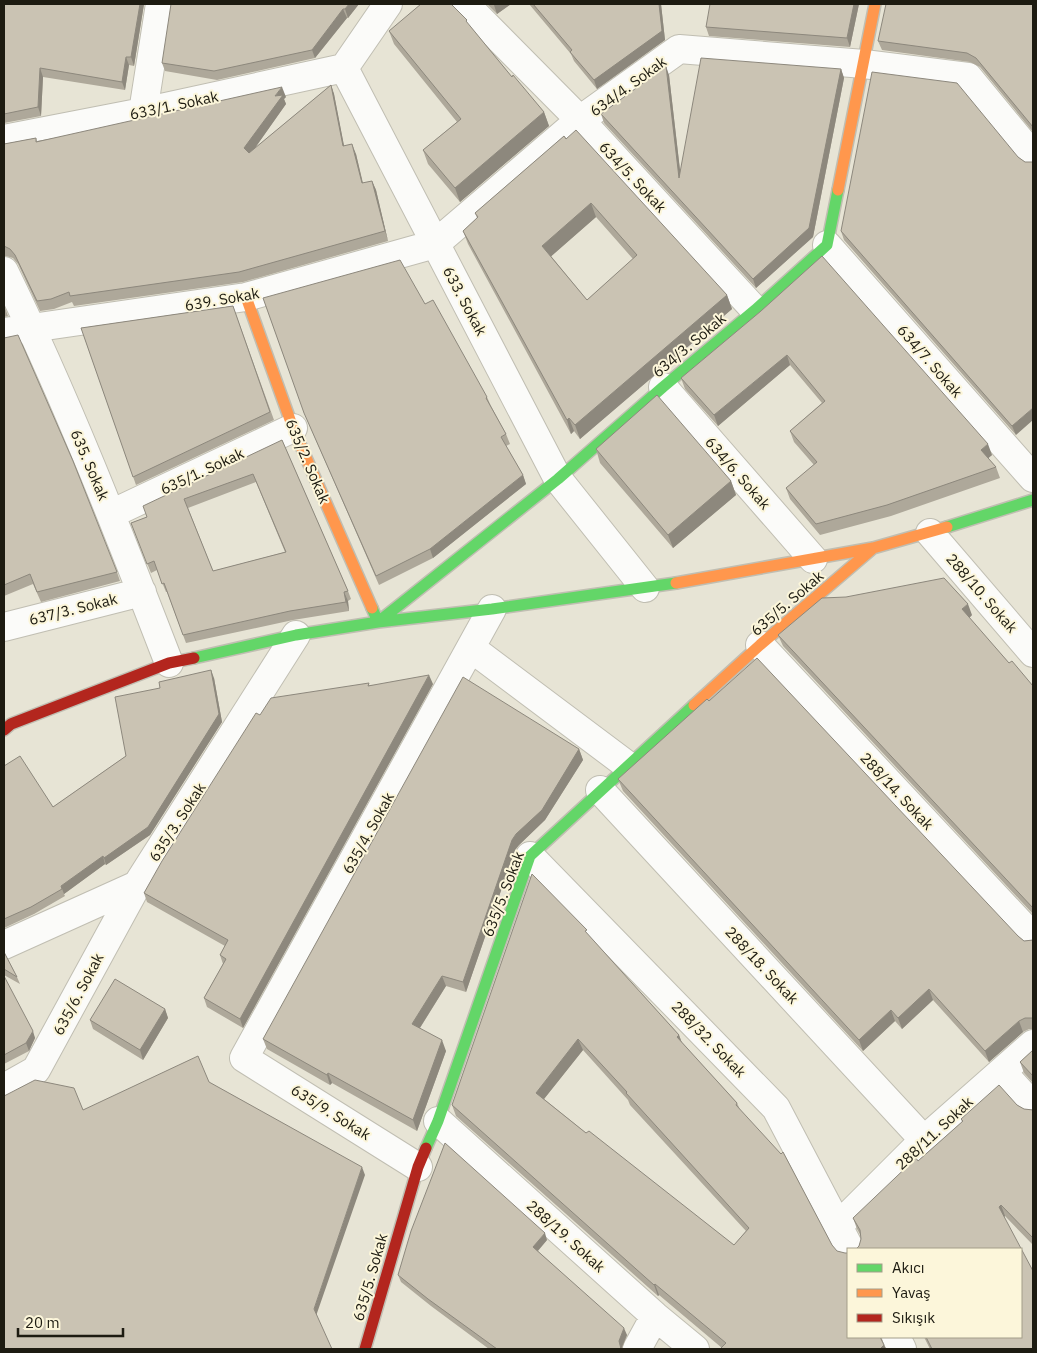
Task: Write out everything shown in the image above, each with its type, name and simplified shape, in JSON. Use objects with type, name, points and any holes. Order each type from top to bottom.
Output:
[{"type":"street","points":[[143,112],[160,4]]},
{"type":"street","points":[[344,68],[388,4]]},
{"type":"street","name":"634/5. Sokak","points":[[465,4],[580,120],[755,310]]},
{"type":"street","points":[[827,245],[875,4]]},
{"type":"street","name":"634/4. Sokak","points":[[435,244],[580,120],[679,49],[864,64],[968,77],[1033,156]]},
{"type":"street","name":"633/1. Sokak","points":[[4,139],[143,112],[344,68]]},
{"type":"street","name":"633. Sokak","points":[[344,68],[558,479],[645,588]]},
{"type":"street","name":"639. Sokak","points":[[4,332],[246,297],[435,244]]},
{"type":"street","name":"634/3. Sokak","points":[[378,622],[558,479],[755,310],[827,245]]},
{"type":"street","name":"634/7. Sokak","points":[[827,245],[1033,478]]},
{"type":"street","name":"635. Sokak","points":[[4,271],[32,328],[111,514],[169,663]]},
{"type":"street","name":"635/2. Sokak","points":[[246,297],[293,428],[378,622]]},
{"type":"street","name":"634/6. Sokak","points":[[664,387],[813,559]]},
{"type":"street","name":"635/1. Sokak","points":[[111,514],[293,428]]},
{"type":"street","points":[[6,722],[169,663],[296,635],[378,622],[492,609],[645,588],[813,559],[873,548],[930,533],[1033,500]]},
{"type":"street","name":"288/10. Sokak","points":[[930,533],[1033,653]]},
{"type":"street","name":"635/5. Sokak","points":[[365,1349],[418,1167],[438,1121],[530,856],[760,645],[873,548]]},
{"type":"street","name":"637/3. Sokak","points":[[4,627],[142,592]]},
{"type":"street","name":"635/4. Sokak","points":[[244,1058],[492,609]]},
{"type":"street","name":"635/3. Sokak","points":[[137,885],[296,635]]},
{"type":"street","name":"288/14. Sokak","points":[[760,645],[1033,937]]},
{"type":"street","points":[[471,648],[627,765]]},
{"type":"street","name":"288/18. Sokak","points":[[600,790],[924,1140]]},
{"type":"street","name":"288/32. Sokak","points":[[530,856],[776,1108],[844,1238]]},
{"type":"street","points":[[4,945],[137,885]]},
{"type":"street","name":"635/6. Sokak","points":[[4,1088],[36,1070],[137,885]]},
{"type":"street","name":"288/11. Sokak","points":[[844,1238],[924,1140],[1033,1044]]},
{"type":"street","name":"635/9. Sokak","points":[[244,1058],[418,1167]]},
{"type":"street","points":[[1002,1072],[1033,1106]]},
{"type":"street","name":"288/19. Sokak","points":[[438,1121],[655,1316],[695,1349]]},
{"type":"street","points":[[638,1349],[655,1316]]},
{"type":"building","points":[[4,4],[140,4],[131,57],[126,57],[122,82],[40,68],[38,107],[4,114]]},
{"type":"building","points":[[171,4],[349,4],[343,9],[312,50],[214,71],[162,63]]},
{"type":"building","points":[[421,4],[451,4],[467,20],[512,77],[513,75],[544,112],[455,188],[423,150],[461,119],[389,31]]},
{"type":"building","points":[[533,4],[659,4],[662,31],[594,80],[570,52],[572,50]]},
{"type":"building","points":[[710,4],[854,4],[847,38],[706,27]]},
{"type":"building","points":[[886,4],[1033,4],[1033,127],[976,58],[967,53],[878,41]]},
{"type":"building","points":[[701,58],[841,69],[809,228],[753,279],[601,114],[666,66],[679,178]]},
{"type":"building","points":[[872,72],[957,83],[1018,157],[1025,162],[1033,162],[1033,408],[1012,426],[841,231]]},
{"type":"building","points":[[331,85],[343,146],[352,144],[362,183],[372,181],[385,231],[239,272],[70,296],[69,292],[51,299],[37,301],[15,255],[4,246],[4,144],[36,138],[36,142],[282,87],[275,96],[283,95],[244,148],[249,153]]},
{"type":"building","points":[[576,130],[727,295],[575,425],[569,418],[567,420],[463,231],[478,217],[475,213],[564,136],[566,139]],"holes":[[[591,203],[637,255],[587,300],[542,246]]]},
{"type":"building","points":[[822,256],[988,444],[981,450],[996,467],[887,505],[816,524],[786,488],[817,462],[790,431],[825,401],[787,355],[714,415],[681,378],[761,311]]},
{"type":"building","points":[[400,260],[425,304],[433,300],[487,397],[506,434],[501,437],[523,475],[430,549],[376,576],[304,413],[263,298]]},
{"type":"building","points":[[233,306],[270,412],[133,477],[81,328]]},
{"type":"building","points":[[18,335],[73,461],[117,572],[37,592],[30,574],[4,585],[4,338]]},
{"type":"building","points":[[657,395],[731,481],[668,535],[596,449]]},
{"type":"building","points":[[282,440],[348,591],[344,592],[346,602],[290,611],[183,635],[154,561],[147,564],[131,523],[147,517],[143,506]],"holes":[[[253,474],[286,552],[213,571],[184,499]]]},
{"type":"building","points":[[944,578],[968,604],[962,609],[1009,663],[1012,661],[1033,686],[1033,908],[778,635],[822,598],[846,597]]},
{"type":"building","points":[[757,658],[1018,936],[1024,941],[1033,940],[1033,1018],[1025,1018],[1019,1021],[985,1051],[929,989],[898,1018],[891,1010],[859,1040],[618,779],[707,699],[709,701]]},
{"type":"building","points":[[211,670],[219,714],[148,827],[61,886],[62,889],[31,907],[4,919],[4,766],[20,756],[53,807],[126,756],[115,697],[160,688],[159,682]]},
{"type":"building","points":[[429,675],[240,1019],[204,998],[226,959],[220,955],[228,940],[144,893],[162,861],[256,713],[260,715],[271,698],[369,683],[368,686]]},
{"type":"building","points":[[463,677],[579,749],[542,810],[512,840],[463,982],[442,976],[412,1024],[442,1040],[413,1120],[263,1039]]},
{"type":"building","points":[[532,874],[587,930],[585,931],[679,1035],[677,1037],[737,1103],[736,1105],[781,1154],[783,1152],[832,1245],[837,1251],[847,1253],[847,1338],[880,1338],[884,1345],[880,1349],[720,1349],[726,1343],[654,1285],[452,1105]],"holes":[[[578,1039],[749,1228],[734,1245],[589,1131],[586,1133],[536,1093]]]},
{"type":"building","points":[[4,952],[17,977],[4,969]]},
{"type":"building","points":[[4,976],[33,1031],[26,1043],[4,1055]]},
{"type":"building","points":[[115,979],[165,1009],[140,1050],[90,1020]]},
{"type":"building","points":[[1033,1050],[1033,1076],[1020,1062]]},
{"type":"building","points":[[198,1056],[209,1082],[362,1167],[314,1309],[332,1349],[4,1349],[4,1096],[35,1080],[74,1088],[83,1110]]},
{"type":"building","points":[[999,1085],[1017,1105],[1024,1109],[1033,1110],[1033,1238],[1001,1205],[999,1207],[1021,1248],[857,1248],[861,1239],[860,1230],[853,1218],[916,1158],[918,1161],[963,1121],[961,1119]]},
{"type":"building","points":[[445,1143],[545,1233],[533,1247],[624,1328],[619,1341],[621,1349],[497,1349],[398,1275],[411,1231]]},
{"type":"building","points":[[1022,1250],[1033,1271],[1033,1349],[932,1349],[926,1338],[1022,1338]]},
{"type":"traffic: fast","points":[[372,608],[378,622],[558,479],[755,310],[827,245],[838,190]]},
{"type":"traffic: fast","points":[[947,527],[1033,500]]},
{"type":"traffic: fast","points":[[194,658],[296,635],[378,622],[492,609],[676,583]]},
{"type":"traffic: fast","points":[[426,1148],[438,1121],[530,856],[694,705]]},
{"type":"traffic: slow","points":[[838,190],[875,4]]},
{"type":"traffic: slow","points":[[246,297],[293,428],[372,608]]},
{"type":"traffic: slow","points":[[676,583],[873,548],[947,527]]},
{"type":"traffic: slow","points":[[694,705],[760,645],[872,549]]},
{"type":"traffic: jam","points":[[4,730],[11,724],[169,663],[194,658]]},
{"type":"traffic: jam","points":[[365,1349],[418,1167],[426,1148]]}]
